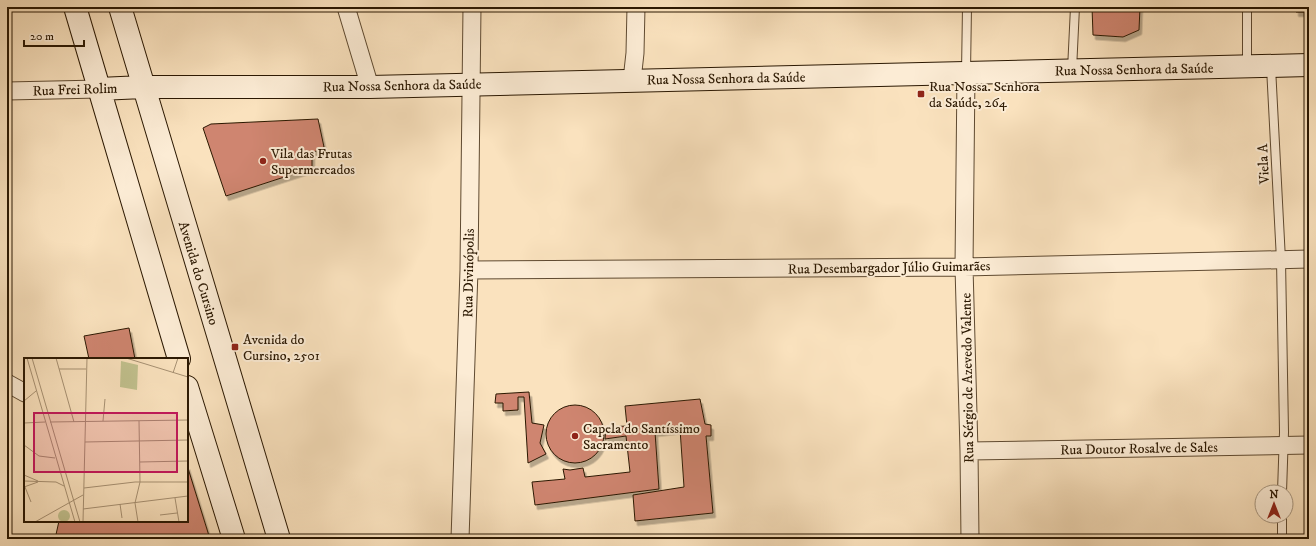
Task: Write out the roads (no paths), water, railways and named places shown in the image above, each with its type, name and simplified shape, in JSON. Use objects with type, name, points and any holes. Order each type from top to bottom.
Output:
[{"type":"main road","points":[[75,7],[179,358]]},
{"type":"main road","name":"Avenida do Cursino","points":[[120,7],[279,539]]},
{"type":"main road","name":"Rua Nossa Senhora da Saúde","points":[[143,87],[370,87],[1309,65]]},
{"type":"main road","name":"Rua Frei Rolim","points":[[99,89],[143,87]]},
{"type":"main road","points":[[188,394],[191,414],[234,539]]},
{"type":"street","points":[[346,7],[370,87]]},
{"type":"street","name":"Rua Divinópolis","points":[[460,539],[469,270],[472,7]]},
{"type":"street","points":[[632,80],[635,53],[636,7]]},
{"type":"street","name":"Rua Sérgio de Azevedo Valente","points":[[966,73],[964,266],[970,539]]},
{"type":"street","name":"Rua Frei Rolim","points":[[7,91],[99,89]]},
{"type":"street","name":"Rua Desembargador Júlio Guimarães","points":[[469,270],[964,266],[1309,259]]},
{"type":"street","points":[[7,383],[24,392]]},
{"type":"street","name":"Rua Doutor Rosalve de Sales","points":[[969,451],[1309,445]]},
{"type":"lane","points":[[966,73],[967,7]]},
{"type":"lane","points":[[1072,70],[1075,7]]},
{"type":"lane","points":[[1246,7],[1247,67]]},
{"type":"lane","name":"Viela A","points":[[1271,66],[1281,260],[1284,432],[1282,484]]},
{"type":"lane","points":[[1282,524],[1282,539]]},
{"type":"place","name":"Rua Nossa. Senhora da Saúde, 264","points":[[921,94]]},
{"type":"place","name":"Vila das Frutas Supermercados","points":[[263,161]]},
{"type":"place","name":"Avenida do Cursino, 2501","points":[[235,347]]},
{"type":"place","name":"Capela do Santíssimo Sacramento","points":[[575,436]]}]
